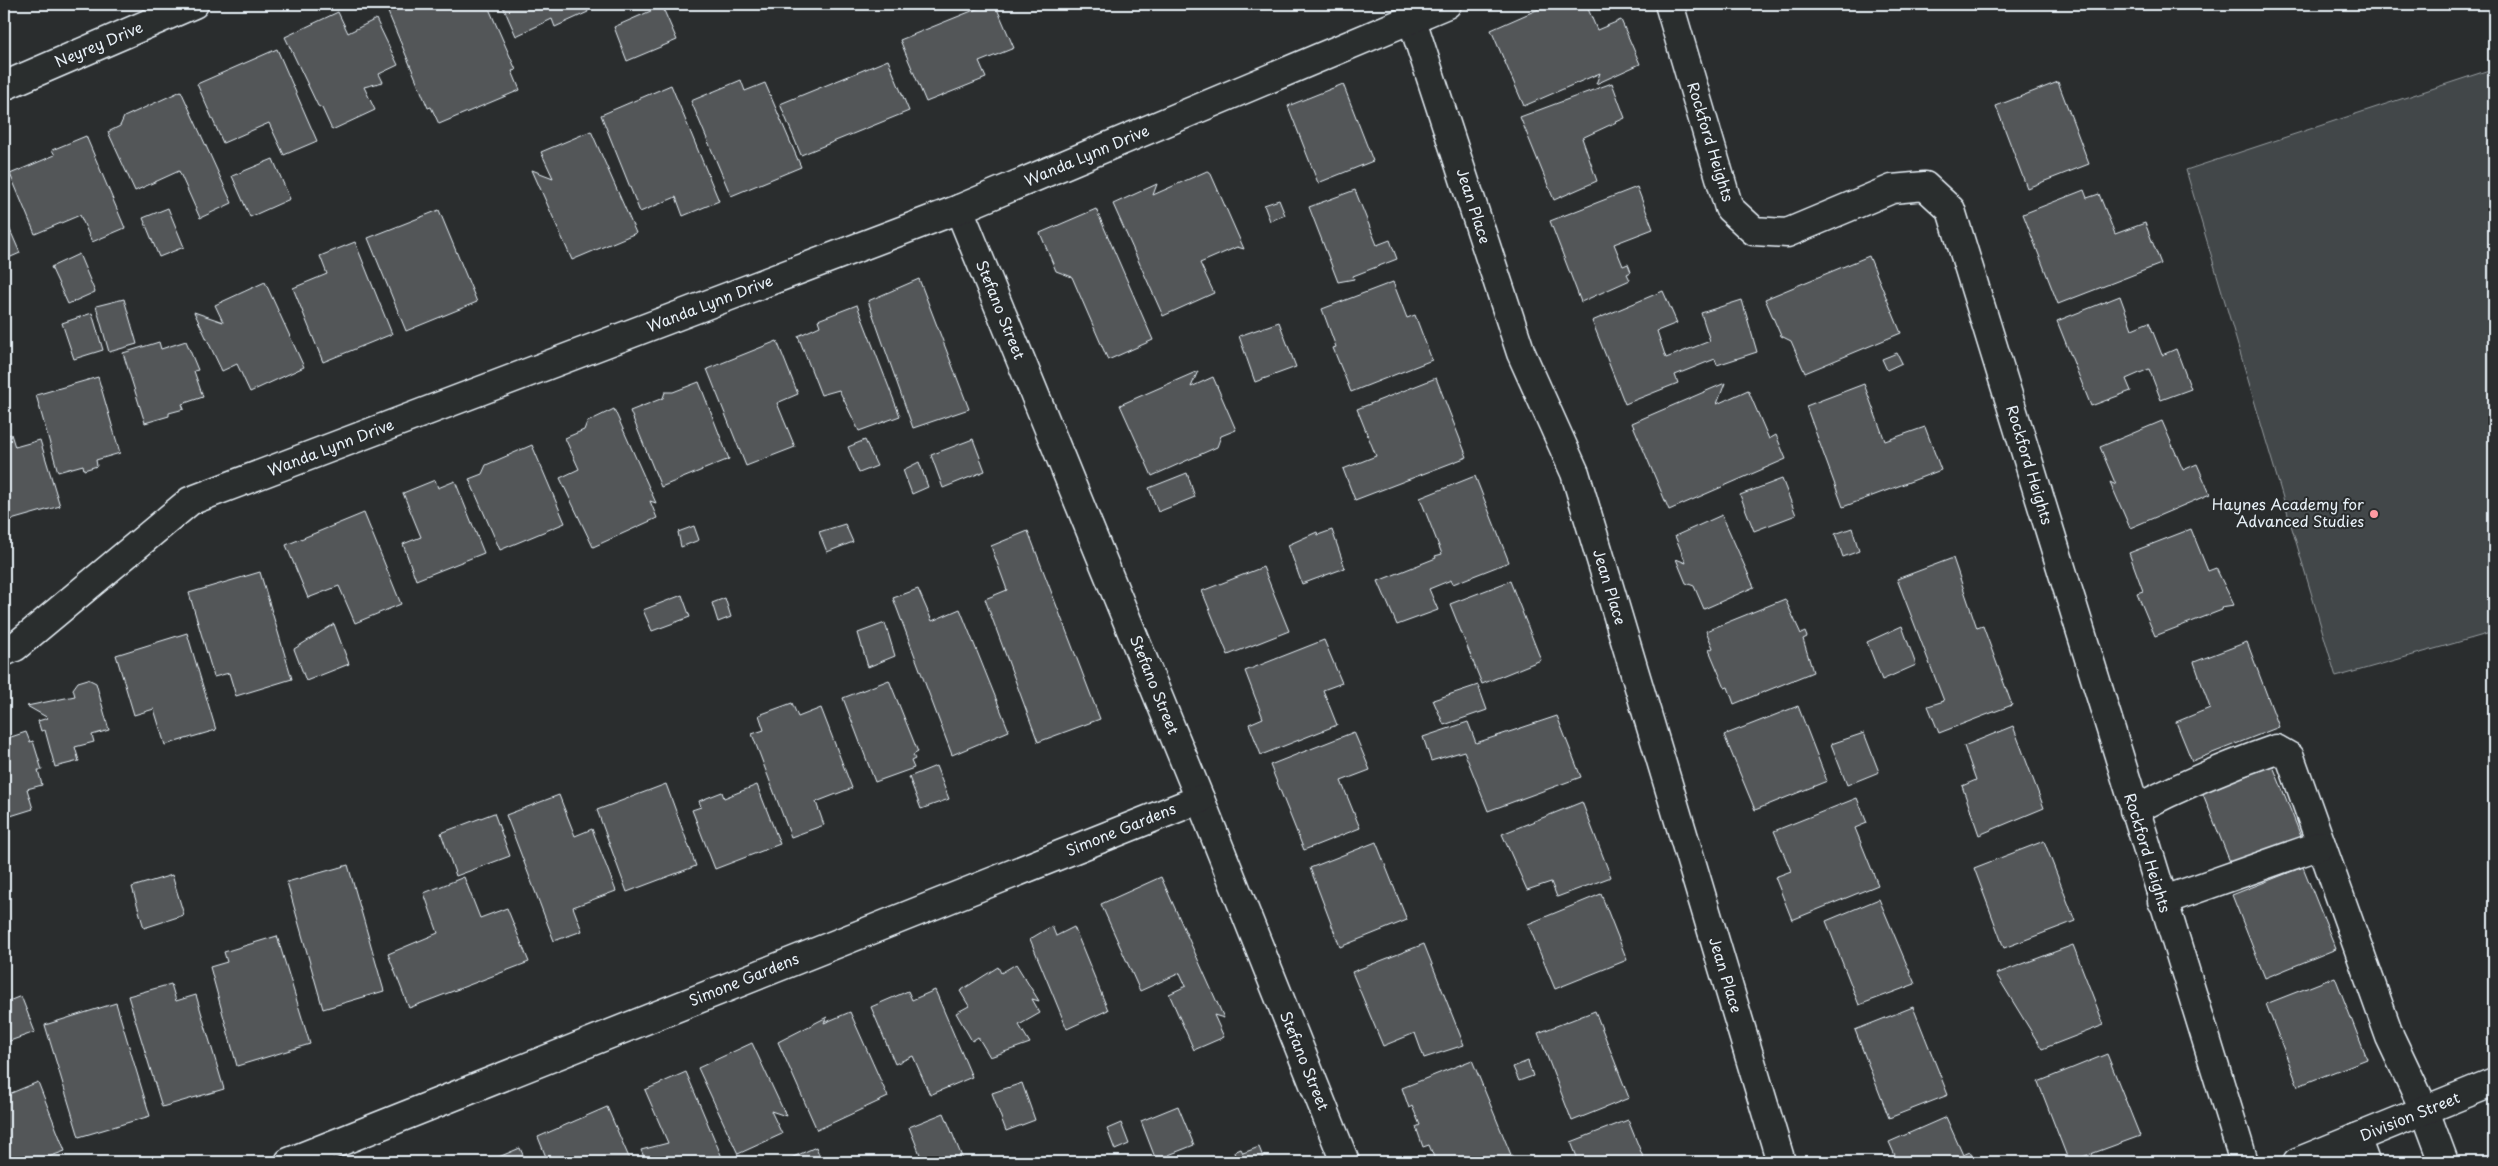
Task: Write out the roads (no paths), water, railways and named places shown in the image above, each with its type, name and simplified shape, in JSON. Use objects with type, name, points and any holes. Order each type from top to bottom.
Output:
[{"type":"street","name":"Neyrey Drive","points":[[4,86],[194,4]]},
{"type":"street","name":"Wanda Lynn Drive","points":[[4,652],[15,647],[190,501],[959,209],[1447,4]]},
{"type":"street","name":"Rockford Heights","points":[[1669,4],[1729,208],[1754,231],[1788,233],[1892,189],[1900,188],[1925,186],[1951,210],[2162,901],[2244,1162]]},
{"type":"street","name":"Jean Place","points":[[1412,20],[1521,353],[1576,473],[1781,1162]]},
{"type":"street","name":"Stefano Street","points":[[959,209],[1200,799],[1345,1162]]},
{"type":"street","points":[[2134,810],[2205,776],[2276,749],[2290,757],[2390,1037],[2425,1111],[2444,1162]]},
{"type":"street","name":"Simone Gardens","points":[[289,1162],[1200,799]]},
{"type":"street","points":[[2162,901],[2321,846]]},
{"type":"street","name":"Division Street","points":[[2297,1162],[2360,1150],[2425,1111],[2494,1082]]},
{"type":"place","name":"Haynes Academy for Advanced Studies","points":[[2374,514]]}]
